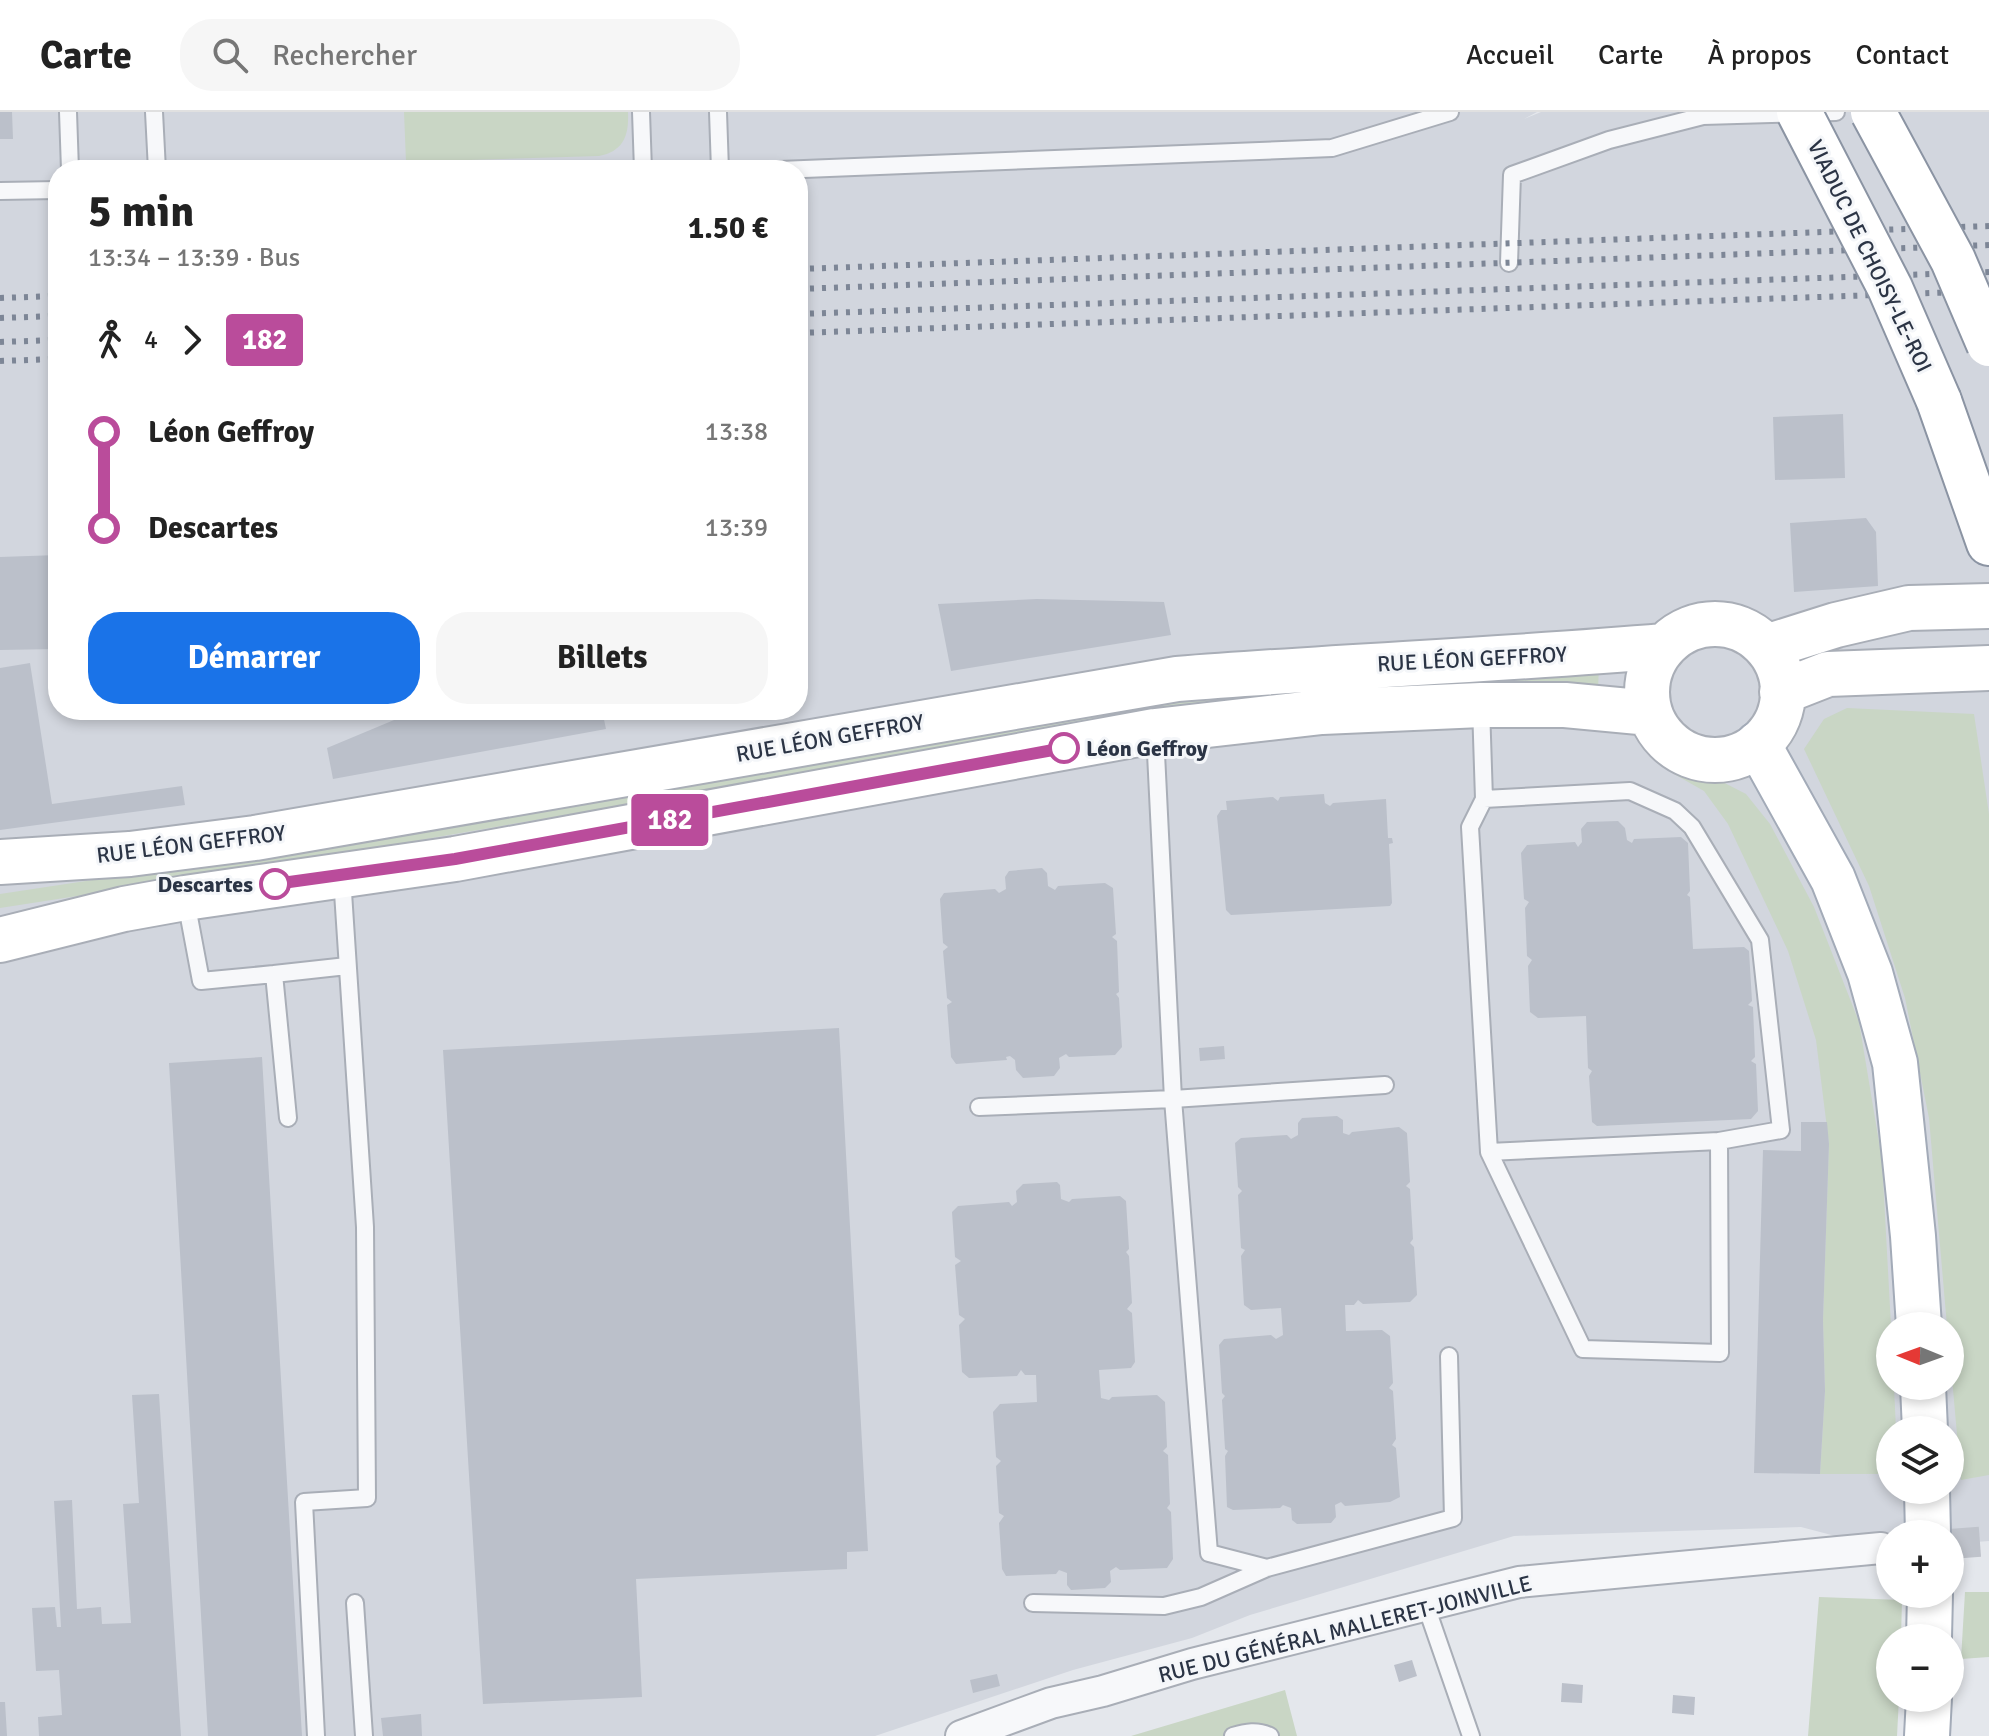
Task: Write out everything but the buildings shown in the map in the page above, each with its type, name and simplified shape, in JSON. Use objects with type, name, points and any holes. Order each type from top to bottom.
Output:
[{"type":"main road","name":"VIADUC DE CHOISY-LE-ROI","points":[[1799,112],[1890,288],[1939,401],[1989,543]]},
{"type":"main road","points":[[1873,112],[1953,260],[1989,344]]},
{"type":"main road","points":[[1766,647],[1836,625],[1909,608],[1989,606]]},
{"type":"main road","points":[[1727,625],[1748,633],[1766,647],[1778,668],[1782,692],[1780,712],[1758,744],[1729,758],[1696,758],[1676,748],[1660,733],[1650,713],[1647,696],[1648,678],[1664,646],[1682,632],[1693,628],[1727,625]]},
{"type":"main road","name":"RUE LÉON GEFFROY","points":[[0,862],[130,854],[255,838],[1177,679],[1328,667],[1555,656],[1664,646]]},
{"type":"main road","points":[[1782,692],[1828,674],[1989,668]]},
{"type":"main road","name":"RUE LÉON GEFFROY","points":[[0,940],[124,909],[455,859],[1155,731],[1322,712],[1481,705],[1565,705],[1650,713]]},
{"type":"main road","points":[[1758,744],[1833,879],[1874,988],[1895,1063],[1918,1312]]},
{"type":"main road","points":[[1927,1736],[1928,1712]]},
{"type":"street","name":"RUE DU GÉNÉRAL MALLERET-JOINVILLE","points":[[961,1736],[1051,1703],[1192,1664],[1519,1582],[1780,1560],[1876,1549]]},
{"type":"lane","points":[[68,112],[70,160]]},
{"type":"lane","points":[[154,112],[156,160]]},
{"type":"lane","points":[[641,112],[643,160]]},
{"type":"lane","points":[[718,112],[720,160]]},
{"type":"lane","points":[[808,169],[1332,148],[1450,112]]},
{"type":"lane","points":[[1509,263],[1512,175],[1609,140],[1703,116],[1836,112]]},
{"type":"lane","points":[[0,191],[48,190]]},
{"type":"lane","points":[[1481,705],[1484,799],[1470,827],[1489,1152],[1583,1349],[1720,1353],[1719,1141]]},
{"type":"lane","points":[[1155,731],[1173,1099],[1209,1553],[1267,1568]]},
{"type":"lane","points":[[1484,799],[1630,791],[1675,811],[1692,827],[1760,940],[1781,1130],[1719,1141],[1489,1152]]},
{"type":"lane","points":[[316,1736],[304,1502],[367,1498],[365,1227],[341,874]]},
{"type":"lane","points":[[185,898],[201,981],[347,966]]},
{"type":"lane","points":[[274,974],[288,1118]]},
{"type":"lane","points":[[979,1107],[1173,1099],[1385,1085]]},
{"type":"lane","points":[[1033,1603],[1164,1606],[1201,1597],[1267,1568],[1453,1518],[1449,1356]]},
{"type":"lane","points":[[355,1603],[364,1736]]},
{"type":"lane","points":[[1426,1606],[1471,1736]]},
{"type":"lane","points":[[1233,1736],[1262,1732],[1270,1736]]},
{"type":"shaded area","points":[[0,112],[1537,112],[1524,119],[1541,112],[1989,112],[1989,1541],[1964,1543],[1964,1520],[1876,1520],[1876,1547],[1801,1527],[1514,1536],[1250,1615],[1192,1638],[1073,1670],[875,1736],[0,1736]]},
{"type":"green space","points":[[404,112],[628,112],[623,141],[614,150],[599,156],[406,160]]},
{"type":"green space","points":[[1599,666],[1598,689],[1043,733],[245,870],[0,908],[0,894],[218,861],[1214,689]]},
{"type":"green space","points":[[1847,708],[1974,714],[1989,814],[1989,1475],[1964,1479],[1964,1416],[1955,1416],[1954,1400],[1964,1400],[1964,1312],[1946,1312],[1929,1118],[1905,998],[1869,886],[1804,749],[1824,719]]},
{"type":"green space","points":[[1674,774],[1713,777],[1746,794],[1770,824],[1814,907],[1859,1022],[1882,1160],[1890,1312],[1876,1312],[1876,1400],[1895,1400],[1895,1416],[1876,1416],[1876,1474],[1820,1474],[1825,1391],[1823,1320],[1829,1144],[1816,1040],[1788,951],[1728,824],[1704,791]]},
{"type":"green space","points":[[1965,1592],[1989,1592],[1989,1657],[1964,1659]]},
{"type":"green space","points":[[1819,1597],[1876,1599],[1876,1608],[1902,1608],[1901,1624],[1876,1624],[1876,1712],[1898,1712],[1897,1736],[1808,1736]]},
{"type":"green space","points":[[1285,1690],[1297,1736],[1131,1736]]},
{"type":"tunnel","points":[[1964,1543],[1989,1541]]},
{"type":"railway","points":[[808,269],[1989,226]]},
{"type":"railway","points":[[808,289],[1989,245]]},
{"type":"railway","points":[[808,314],[1989,272]]},
{"type":"railway","points":[[808,333],[1989,291]]},
{"type":"railway","points":[[0,298],[48,296]]},
{"type":"railway","points":[[0,318],[48,316]]},
{"type":"railway","points":[[0,342],[48,340]]},
{"type":"railway","points":[[0,361],[48,359]]},
{"type":"bus line","name":"182","points":[[275,884],[455,859],[1064,748]]},
{"type":"place","name":"Léon Geffroy","points":[[1064,748]]},
{"type":"place","name":"Descartes","points":[[275,884]]}]
